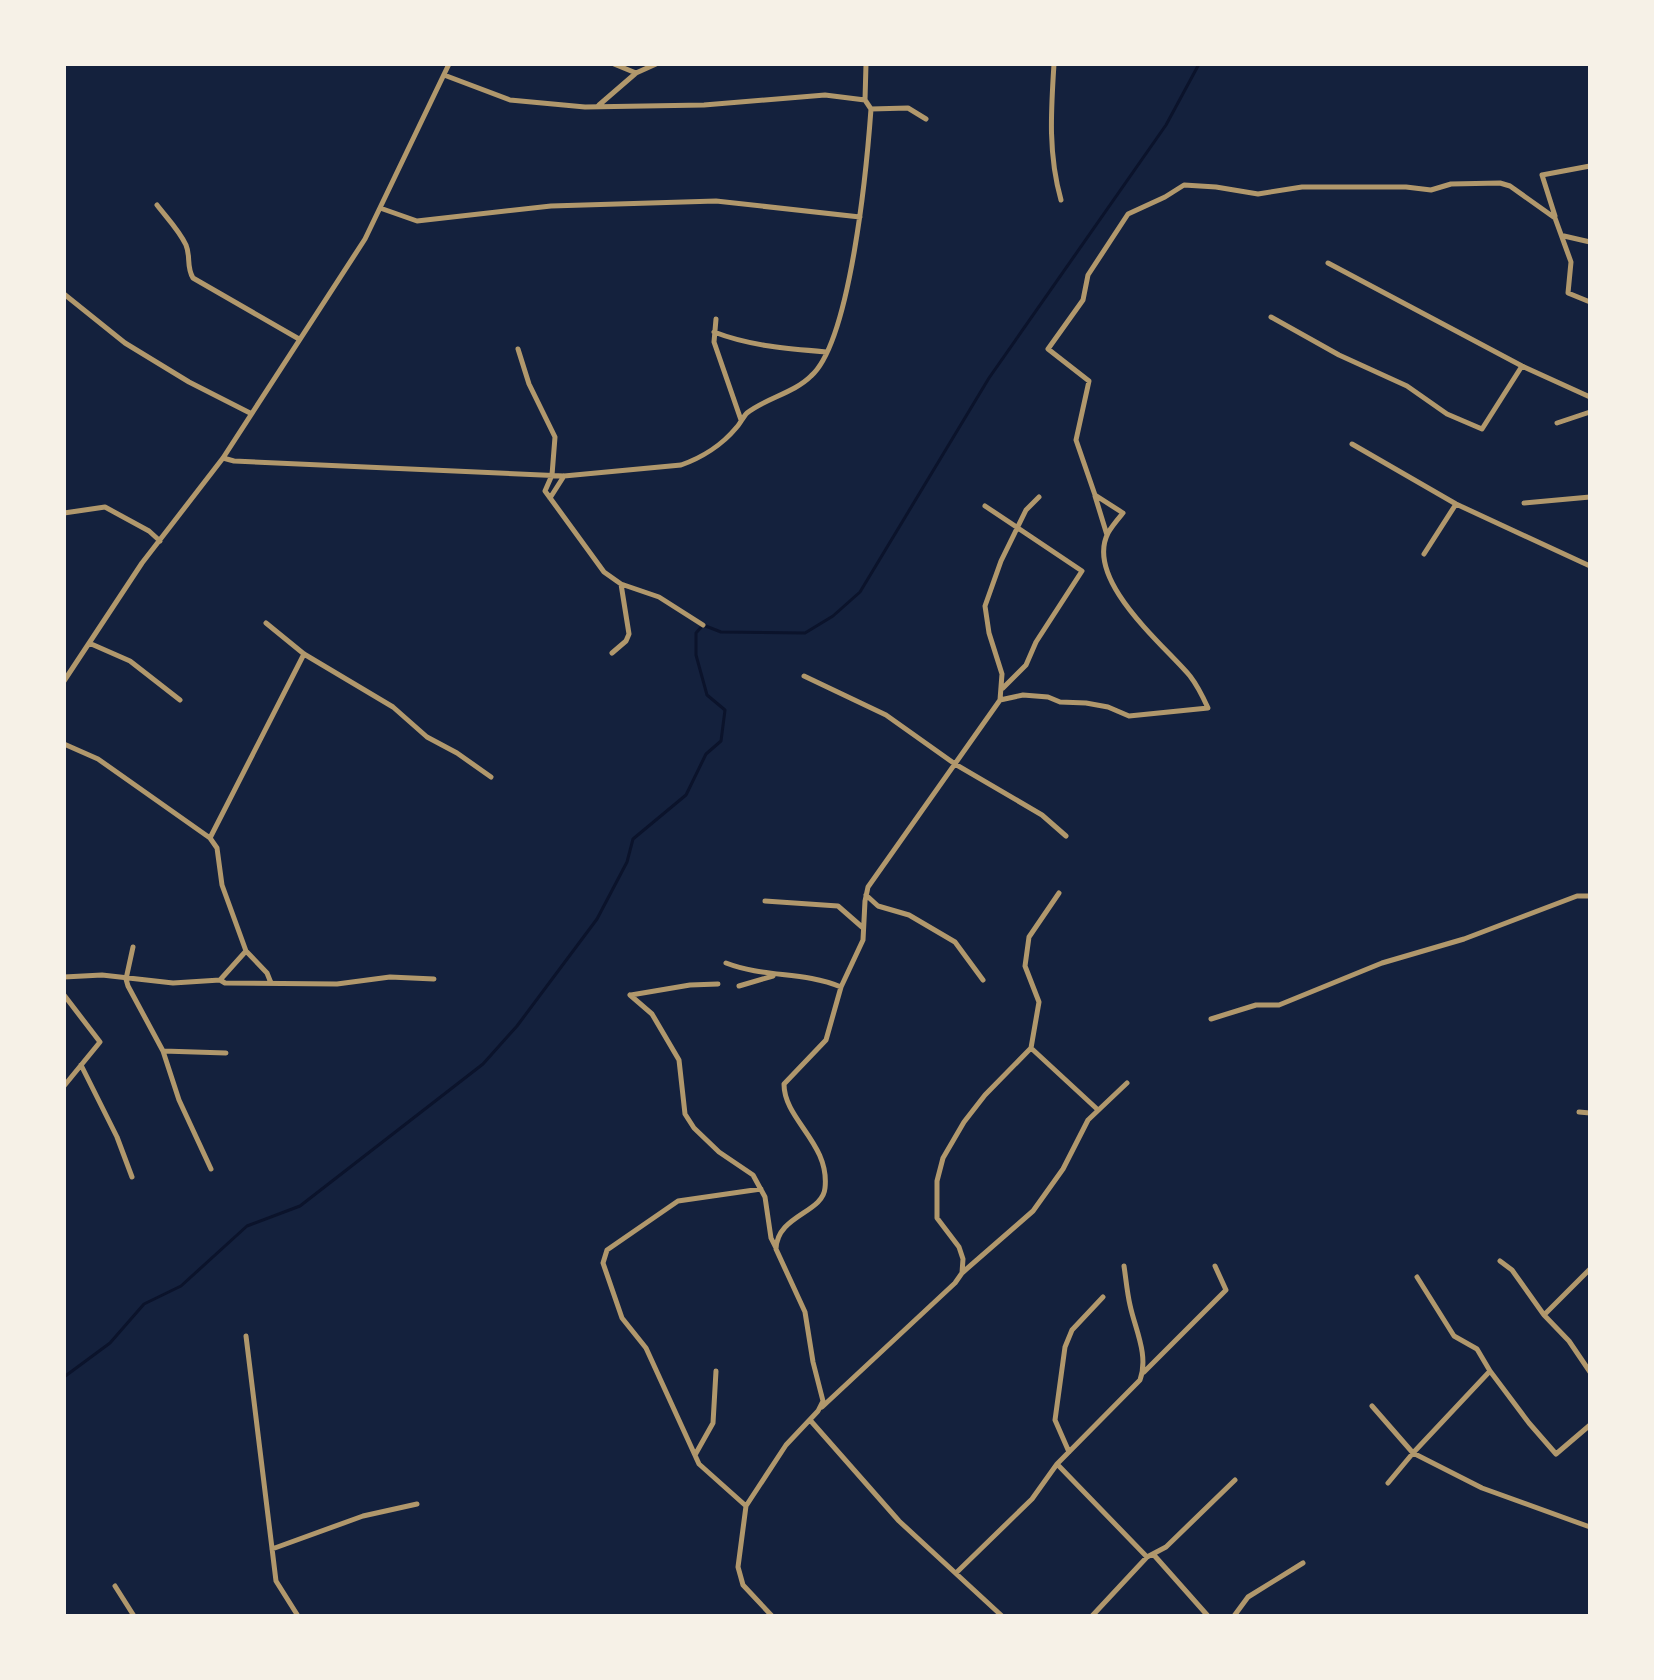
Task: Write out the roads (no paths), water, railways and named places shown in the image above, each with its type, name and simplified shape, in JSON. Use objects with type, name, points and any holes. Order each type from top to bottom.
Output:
[{"type":"street","points":[[64,681],[160,541],[223,458],[365,239],[449,64]]},
{"type":"street","points":[[614,64],[636,73]]},
{"type":"street","points":[[598,106],[636,73],[656,64]]},
{"type":"street","points":[[223,458],[234,461],[564,476],[681,465],[699,459],[735,430],[747,414],[812,376],[828,352],[837,328],[864,196],[871,109],[865,100],[866,64]]},
{"type":"street","points":[[1054,64],[1049,138],[1061,200]]},
{"type":"street","points":[[444,75],[510,100],[585,107],[704,105],[825,95],[865,100]]},
{"type":"street","points":[[871,109],[908,108],[926,119]]},
{"type":"street","points":[[1590,166],[1542,175],[1571,262],[1568,293],[1590,302]]},
{"type":"street","points":[[1000,700],[1023,695],[1048,697],[1060,702],[1108,707],[1129,716],[1208,708],[1191,678],[1133,615],[1110,576],[1105,553],[1107,535],[1076,440],[1089,381],[1048,349],[1083,300],[1088,275],[1128,214],[1184,185],[1258,194],[1302,187],[1406,187],[1431,190],[1451,184],[1500,183],[1510,186],[1555,218]]},
{"type":"street","points":[[380,208],[417,221],[551,206],[716,201],[860,217]]},
{"type":"street","points":[[157,205],[186,245],[188,268],[193,278],[299,339]]},
{"type":"street","points":[[1564,236],[1590,242]]},
{"type":"street","points":[[1328,263],[1522,366],[1590,397]]},
{"type":"street","points":[[64,294],[125,343],[189,382],[250,413]]},
{"type":"street","points":[[1271,317],[1339,355],[1407,386],[1447,414],[1482,429],[1522,366]]},
{"type":"street","points":[[716,319],[714,342],[741,421]]},
{"type":"street","points":[[714,332],[729,338],[783,348],[828,352]]},
{"type":"street","points":[[518,349],[529,384],[555,437],[552,475],[545,491],[604,572],[621,584],[659,597],[703,625]]},
{"type":"street","points":[[1557,423],[1590,412]]},
{"type":"street","points":[[1352,444],[1456,504],[1590,566]]},
{"type":"street","points":[[550,498],[564,476]]},
{"type":"street","points":[[1095,495],[1123,513],[1107,535]]},
{"type":"street","points":[[776,1249],[776,1240],[788,1224],[817,1204],[825,1191],[825,1166],[812,1138],[784,1095],[784,1084],[826,1040],[841,987],[863,940],[868,887],[1000,700],[1002,674],[989,633],[985,606],[1018,526],[1026,510],[1039,497]]},
{"type":"street","points":[[1524,503],[1590,497]]},
{"type":"street","points":[[1424,554],[1456,504]]},
{"type":"street","points":[[985,506],[1082,571],[1036,642],[1026,665],[1002,688]]},
{"type":"street","points":[[64,513],[105,507],[149,531],[160,541]]},
{"type":"street","points":[[612,653],[626,641],[629,634],[621,584]]},
{"type":"street","points":[[266,623],[304,654],[393,707],[427,737],[491,777]]},
{"type":"street","points":[[89,643],[130,661],[180,700]]},
{"type":"street","points":[[210,838],[304,654]]},
{"type":"street","points":[[804,676],[886,715],[955,764],[1042,815],[1066,836]]},
{"type":"street","points":[[64,744],[98,759],[210,838],[217,848],[222,885],[246,951],[267,973],[271,983]]},
{"type":"street","points":[[962,1273],[963,1259],[959,1247],[937,1218],[937,1181],[943,1158],[964,1122],[985,1095],[1031,1048],[1039,1002],[1025,966],[1029,937],[1059,893]]},
{"type":"street","points":[[866,895],[878,906],[909,915],[955,942],[983,980]]},
{"type":"street","points":[[1211,1019],[1256,1005],[1279,1005],[1382,963],[1464,939],[1577,896],[1590,896]]},
{"type":"street","points":[[765,901],[838,906],[862,927]]},
{"type":"street","points":[[133,947],[126,979],[128,986],[163,1051],[179,1100],[211,1169]]},
{"type":"street","points":[[220,980],[246,951]]},
{"type":"street","points":[[726,963],[749,972],[821,978],[841,987]]},
{"type":"street","points":[[739,986],[777,974]]},
{"type":"street","points":[[64,977],[102,975],[173,983],[220,980],[225,983],[337,984],[390,977],[434,979]]},
{"type":"street","points":[[718,984],[690,985],[630,995],[652,1014],[679,1060],[685,1114],[694,1128],[719,1152],[753,1175],[765,1197],[771,1238],[805,1312],[823,1401],[818,1411]]},
{"type":"street","points":[[64,995],[100,1042],[64,1086]]},
{"type":"street","points":[[1031,1048],[1097,1109]]},
{"type":"street","points":[[163,1051],[226,1053]]},
{"type":"street","points":[[81,1065],[111,1125],[132,1177]]},
{"type":"street","points":[[772,1616],[743,1585],[738,1567],[746,1506],[786,1445],[962,1273],[1033,1211],[1063,1169],[1088,1120],[1127,1083]]},
{"type":"street","points":[[1579,1112],[1590,1113]]},
{"type":"street","points":[[746,1506],[699,1464],[646,1348],[622,1318],[603,1263],[607,1250],[678,1201],[761,1189]]},
{"type":"street","points":[[1500,1261],[1512,1270],[1590,1372]]},
{"type":"street","points":[[1124,1266],[1142,1350],[1143,1373]]},
{"type":"street","points":[[956,1573],[1032,1499],[1057,1464],[1226,1290],[1215,1266]]},
{"type":"street","points":[[1544,1315],[1590,1269]]},
{"type":"street","points":[[1417,1277],[1454,1336],[1477,1349],[1490,1371],[1556,1454],[1590,1425]]},
{"type":"street","points":[[1069,1452],[1055,1420],[1065,1347],[1072,1330],[1103,1297]]},
{"type":"street","points":[[246,1336],[276,1581],[298,1616]]},
{"type":"street","points":[[695,1455],[713,1423],[716,1371]]},
{"type":"street","points":[[1388,1483],[1490,1371]]},
{"type":"street","points":[[1372,1406],[1413,1453],[1482,1488],[1590,1527]]},
{"type":"street","points":[[810,1419],[899,1521],[1002,1616]]},
{"type":"street","points":[[1057,1464],[1208,1616]]},
{"type":"street","points":[[1092,1616],[1150,1556],[1166,1547],[1235,1480]]},
{"type":"street","points":[[272,1549],[363,1516],[417,1504]]},
{"type":"street","points":[[1234,1616],[1248,1597],[1303,1563]]},
{"type":"street","points":[[115,1586],[134,1616]]},
{"type":"waterway","points":[[64,1377],[110,1343],[144,1304],[181,1286],[247,1226],[300,1206],[483,1064],[517,1026],[597,919],[627,862],[633,839],[686,795],[706,754],[721,741],[725,710],[707,695],[696,655],[696,633],[703,625],[721,632],[805,633],[833,616],[860,592],[989,378],[1166,125],[1199,64]]}]
